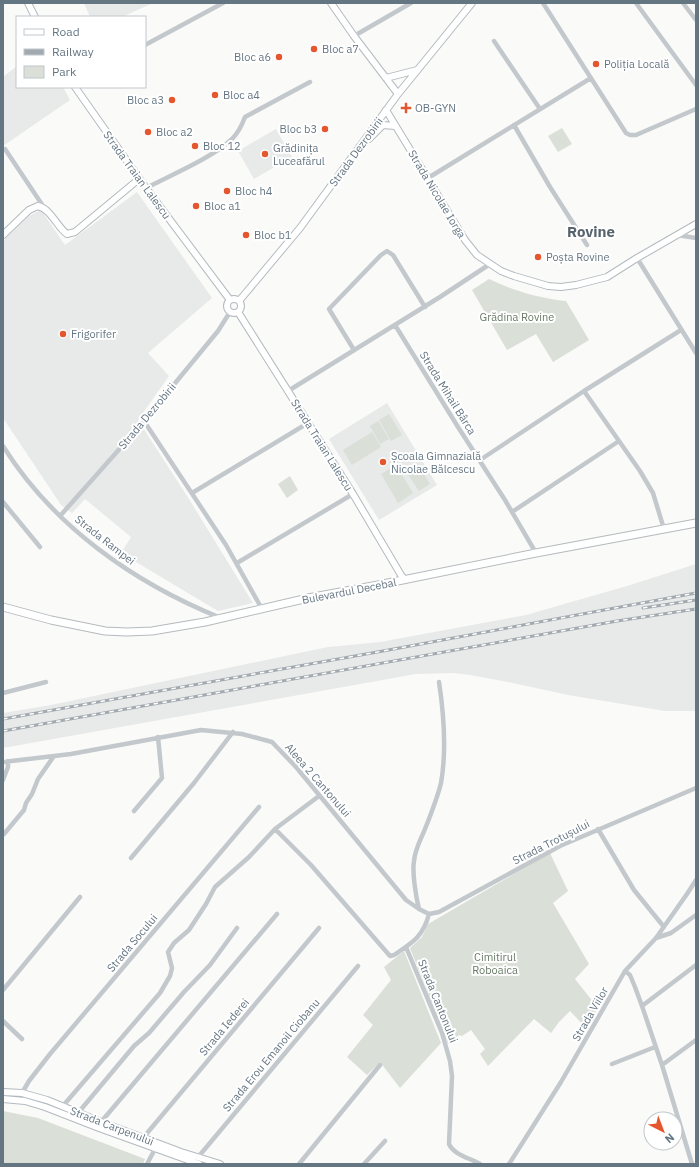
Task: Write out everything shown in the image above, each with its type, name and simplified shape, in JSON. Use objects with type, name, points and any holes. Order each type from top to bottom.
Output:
[{"type":"main road","name":"Bulevardul Decebal","points":[[3,607],[51,620],[105,630],[126,632],[152,631],[262,610],[308,598],[696,523]]},
{"type":"street","points":[[28,3],[34,16]]},
{"type":"street","points":[[146,45],[223,3]]},
{"type":"street","points":[[331,3],[398,94]]},
{"type":"street","points":[[354,36],[411,3]]},
{"type":"street","name":"Strada Dezrobirii","points":[[239,300],[300,228],[398,94],[472,3]]},
{"type":"street","points":[[636,3],[696,85]]},
{"type":"street","points":[[683,3],[696,20]]},
{"type":"street","points":[[545,4],[626,133],[636,135],[696,109]]},
{"type":"street","points":[[494,41],[524,86],[528,89],[540,109]]},
{"type":"street","points":[[386,78],[417,70]]},
{"type":"street","points":[[428,178],[591,78]]},
{"type":"street","points":[[146,188],[213,152],[233,138],[245,118],[310,82]]},
{"type":"street","name":"Strada Traian Lalescu","points":[[75,88],[139,179],[230,300]]},
{"type":"street","name":"Strada Nicolae Iorga","points":[[386,110],[459,232],[477,255],[501,270],[524,280],[548,286],[561,287],[576,285],[607,277],[696,224]]},
{"type":"street","points":[[514,124],[550,187],[587,245]]},
{"type":"street","points":[[360,146],[382,125],[395,126]]},
{"type":"street","points":[[5,149],[45,209],[67,234],[71,234],[81,228],[139,179]]},
{"type":"street","points":[[3,235],[29,210],[38,206],[45,209]]},
{"type":"street","points":[[677,235],[696,238]]},
{"type":"street","points":[[354,350],[329,309],[381,255],[387,251],[393,255],[425,307]]},
{"type":"street","points":[[637,258],[696,353]]},
{"type":"street","points":[[288,391],[425,307],[490,264]]},
{"type":"street","points":[[230,300],[239,300],[241,306],[238,312],[230,312],[227,305],[230,300]]},
{"type":"street","name":"Strada Dezrobirii","points":[[60,516],[144,421],[218,331],[230,312]]},
{"type":"street","name":"Strada Traian Lalescu","points":[[238,312],[353,494],[405,580]]},
{"type":"street","name":"Strada Mihail Bârca","points":[[395,325],[480,460],[536,553]]},
{"type":"street","points":[[480,460],[584,391],[681,330]]},
{"type":"street","points":[[584,391],[640,471],[653,493],[664,530]]},
{"type":"street","points":[[144,421],[237,563],[262,610]]},
{"type":"street","points":[[192,493],[308,423]]},
{"type":"street","points":[[512,512],[619,441]]},
{"type":"street","name":"Strada Rampei","points":[[3,446],[34,490],[82,536],[111,559],[189,605],[221,618]]},
{"type":"street","points":[[237,563],[353,494]]},
{"type":"street","points":[[3,502],[40,547]]},
{"type":"street","points":[[3,694],[46,682]]},
{"type":"street","points":[[275,829],[311,864],[390,956],[406,947],[420,935],[429,914],[419,909],[413,861],[416,849],[434,807],[441,782],[444,729],[439,682]]},
{"type":"street","name":"Aleea 2 Cantonului","points":[[5,761],[54,756],[201,730],[233,732],[272,742],[296,767],[406,900],[419,909]]},
{"type":"street","points":[[131,858],[194,783],[233,732]]},
{"type":"street","points":[[134,811],[162,778],[158,737]]},
{"type":"street","points":[[4,834],[24,810],[38,779],[54,756]]},
{"type":"street","points":[[3,780],[8,767],[5,761]]},
{"type":"street","name":"Strada Trotușului","points":[[429,914],[439,912],[560,846],[696,788]]},
{"type":"street","points":[[62,1106],[160,993],[170,976],[172,968],[168,952],[174,943],[189,930],[215,887],[249,857],[275,829],[320,796]]},
{"type":"street","name":"Strada Socului","points":[[22,1093],[50,1054],[259,807]]},
{"type":"street","points":[[598,829],[634,890],[664,927]]},
{"type":"street","name":"Strada Viilor","points":[[509,1164],[561,1082],[625,971],[656,938],[696,880]]},
{"type":"street","points":[[687,894],[696,889]]},
{"type":"street","points":[[3,990],[80,897]]},
{"type":"street","points":[[101,1122],[277,914]]},
{"type":"street","points":[[656,938],[670,932],[696,915]]},
{"type":"street","points":[[78,1113],[134,1046],[149,1033],[184,992],[210,965],[237,928]]},
{"type":"street","name":"Strada Iederei","points":[[143,1138],[319,928]]},
{"type":"street","name":"Strada Cantonului","points":[[406,947],[442,1033],[450,1061],[452,1076],[449,1144],[451,1149],[480,1164]]},
{"type":"street","points":[[642,1006],[696,965]]},
{"type":"street","name":"Strada Erou Emanoil Ciobanu","points":[[199,1156],[358,966]]},
{"type":"street","points":[[625,971],[630,975],[642,1006],[662,1065],[692,1164]]},
{"type":"street","points":[[3,1021],[22,1039]]},
{"type":"street","points":[[662,1065],[696,1040]]},
{"type":"street","points":[[612,1064],[655,1047]]},
{"type":"street","points":[[299,1164],[380,1065]]},
{"type":"street","name":"Strada Carpenului","points":[[3,1092],[22,1093],[48,1100],[143,1138],[220,1164]]},
{"type":"street","name":"Strada Carpenului","points":[[3,1099],[25,1101],[45,1107],[155,1149],[199,1164]]},
{"type":"street","points":[[364,1164],[385,1141]]},
{"type":"street","points":[[147,1164],[155,1149]]},
{"type":"shaded area","points":[[84,3],[153,3],[124,16],[90,16]]},
{"type":"shaded area","points":[[16,67],[16,88],[64,88],[70,100],[3,146],[3,77]]},
{"type":"shaded area","name":"Grădinița Luceafărul","points":[[276,129],[292,157],[254,179],[238,151]]},
{"type":"shaded area","points":[[137,192],[212,298],[148,353],[169,376],[138,420],[253,603],[218,611],[121,553],[131,537],[85,499],[72,513],[61,505],[3,418],[3,241],[29,216],[41,210],[65,245]]},
{"type":"shaded area","name":"Școala Gimnazială Nicolae Bălcescu","points":[[387,403],[437,485],[379,520],[329,439]]},
{"type":"shaded area","points":[[696,564],[696,711],[665,711],[568,695],[470,675],[454,673],[416,674],[3,748],[3,713],[51,705],[328,647],[380,642],[526,615],[627,586]]},
{"type":"green space","points":[[562,128],[572,144],[558,152],[548,136]]},
{"type":"green space","name":"Grădina Rovine","points":[[489,279],[527,293],[566,301],[589,340],[553,362],[536,334],[507,350],[472,290]]},
{"type":"green space","points":[[389,414],[402,435],[391,441],[379,420]]},
{"type":"green space","points":[[378,421],[389,439],[380,444],[370,426]]},
{"type":"green space","points":[[372,432],[381,447],[352,465],[343,450]]},
{"type":"green space","points":[[417,463],[430,484],[419,491],[405,470]]},
{"type":"green space","points":[[396,465],[413,493],[398,503],[381,474]]},
{"type":"green space","points":[[290,476],[298,490],[287,498],[278,484]]},
{"type":"green space","name":"Cimitirul Roboaica","points":[[550,853],[568,891],[553,903],[589,964],[575,979],[598,1008],[586,1028],[570,1011],[551,1033],[534,1019],[488,1066],[480,1054],[485,1049],[471,1030],[462,1036],[459,1035],[448,1044],[410,948],[422,937],[428,924]]},
{"type":"green space","points":[[404,951],[441,1043],[400,1088],[380,1062],[367,1075],[347,1057],[373,1025],[363,1015],[391,980],[384,967]]},
{"type":"green space","points":[[3,1111],[38,1118],[145,1159],[143,1164],[3,1164]]},
{"type":"railway","points":[[3,719],[696,593]]},
{"type":"railway","points":[[643,608],[696,600]]},
{"type":"railway","points":[[3,731],[617,621],[696,609]]},
{"type":"place","name":"Bloc a7","points":[[314,49]]},
{"type":"place","name":"Bloc a6","points":[[279,57]]},
{"type":"place","name":"Poliția Locală","points":[[596,64]]},
{"type":"place","name":"Bloc a4","points":[[215,95]]},
{"type":"place","name":"Bloc a3","points":[[172,100]]},
{"type":"place","name":"OB-GYN","points":[[406,108]]},
{"type":"place","name":"Bloc b3","points":[[325,129]]},
{"type":"place","name":"Bloc a2","points":[[148,132]]},
{"type":"place","name":"Bloc 12","points":[[195,146]]},
{"type":"place","name":"Grădinița Luceafărul","points":[[265,154]]},
{"type":"place","name":"Bloc h4","points":[[227,191]]},
{"type":"place","name":"Bloc a1","points":[[196,206]]},
{"type":"place","name":"Bloc b1","points":[[246,235]]},
{"type":"place","name":"Poșta Rovine","points":[[538,257]]},
{"type":"place","name":"Frigorifer","points":[[63,334]]},
{"type":"place","name":"Școala Gimnazială Nicolae Bălcescu","points":[[383,462]]},
{"type":"district","name":"Rovine","points":[[591,231]]}]
